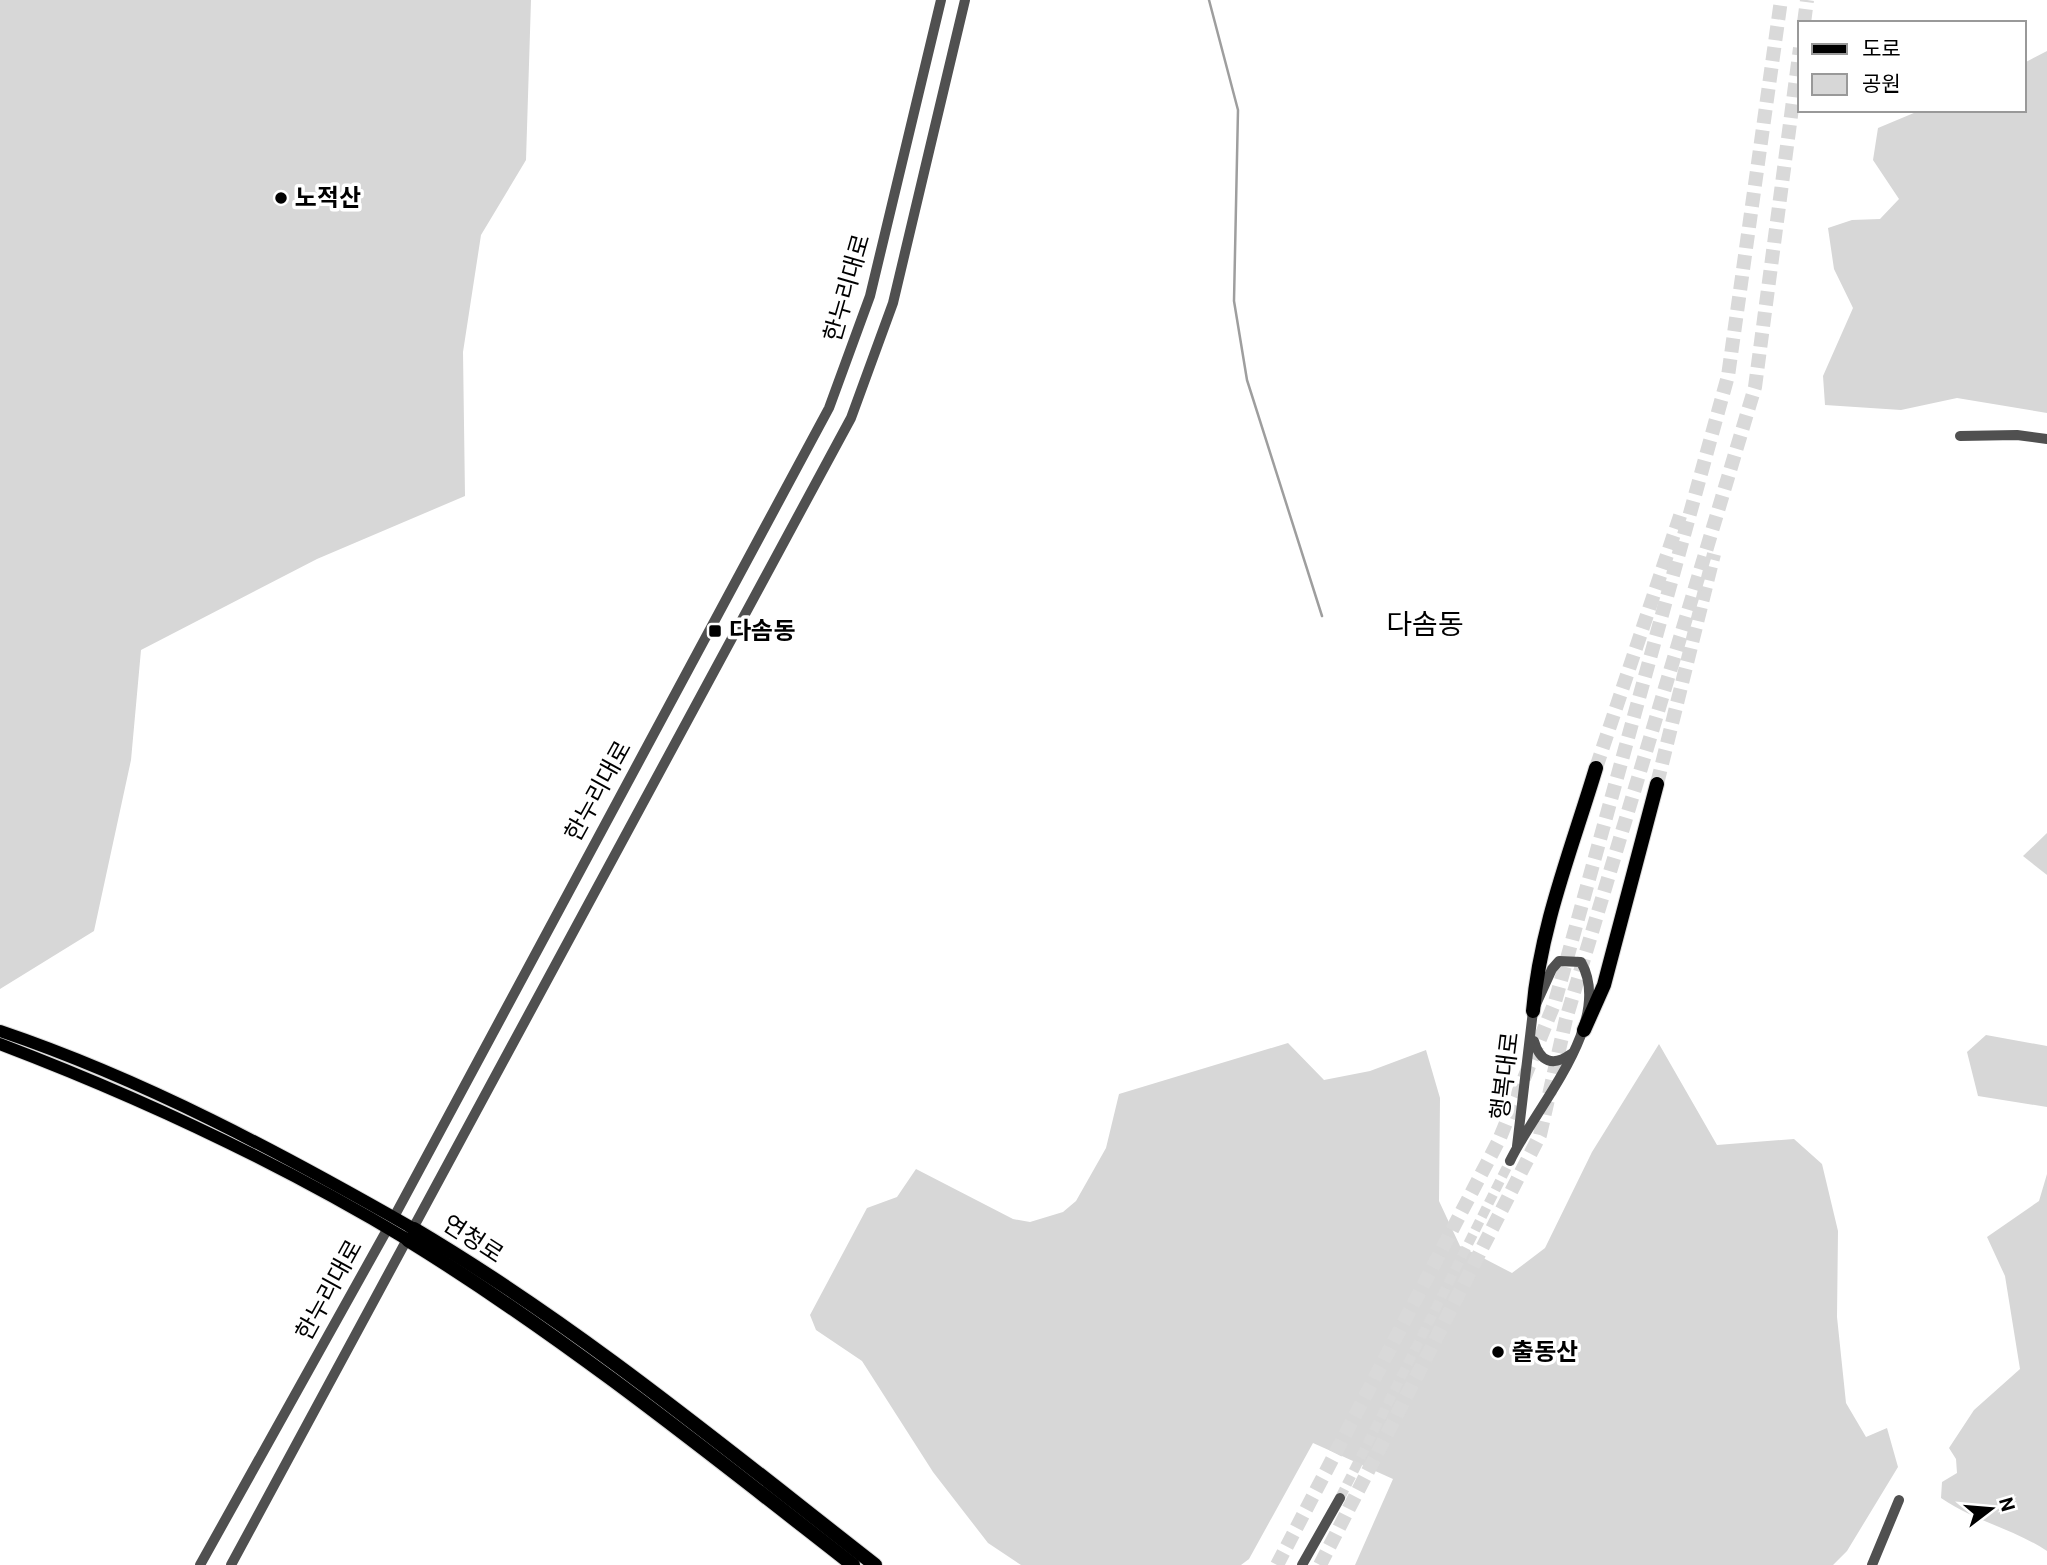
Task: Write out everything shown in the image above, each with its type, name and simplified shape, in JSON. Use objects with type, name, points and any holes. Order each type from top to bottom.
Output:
[{"type":"highway","points":[[1533,1011],[1536,975],[1548,919],[1596,768]]},
{"type":"highway","points":[[1584,1030],[1604,985],[1657,784]]},
{"type":"highway","name":"연청로","points":[[411,1234],[642,1401],[853,1565]]},
{"type":"highway","name":"연청로","points":[[411,1234],[543,1312],[652,1390],[875,1565]]},
{"type":"main road","name":"연청로","points":[[0,1031],[47,1046],[178,1105],[411,1234]]},
{"type":"main road","name":"연청로","points":[[0,1044],[173,1115],[324,1184]]},
{"type":"street","name":"한누리대로","points":[[200,1565],[391,1222],[829,408],[870,296],[941,0]]},
{"type":"street","name":"한누리대로","points":[[231,1565],[850,418],[893,303],[965,0]]},
{"type":"street","points":[[1960,436],[2017,435],[2047,439]]},
{"type":"street","name":"행복대로","points":[[1510,1161],[1584,1030],[1589,991],[1588,974],[1581,962],[1559,961],[1552,969],[1533,1011],[1533,1033],[1517,1146]]},
{"type":"street","points":[[1533,1033],[1538,1054],[1546,1061],[1555,1062],[1573,1052]]},
{"type":"street","points":[[1302,1564],[1340,1498]]},
{"type":"street","points":[[1872,1565],[1899,1500]]},
{"type":"green space","points":[[0,0],[531,0],[526,160],[481,235],[463,352],[465,496],[317,559],[141,650],[131,760],[94,931],[0,989]]},
{"type":"green space","points":[[2047,51],[2047,413],[1957,398],[1901,410],[1825,405],[1823,376],[1853,308],[1834,269],[1828,228],[1852,220],[1880,219],[1899,199],[1873,160],[1878,128],[1916,112],[2026,112],[2026,62]]},
{"type":"green space","points":[[2047,833],[2047,875],[2023,856]]},
{"type":"green space","points":[[1986,1035],[2047,1046],[2047,1107],[1978,1096],[1967,1052]]},
{"type":"green space","points":[[1288,1043],[1324,1080],[1370,1071],[1426,1050],[1440,1098],[1439,1201],[1460,1246],[1512,1273],[1545,1248],[1592,1152],[1659,1044],[1717,1145],[1794,1139],[1822,1164],[1838,1231],[1837,1317],[1846,1403],[1866,1437],[1887,1428],[1898,1467],[1847,1551],[1833,1565],[1355,1565],[1393,1479],[1313,1443],[1249,1559],[1241,1565],[1021,1565],[988,1543],[933,1472],[862,1361],[816,1330],[810,1315],[867,1208],[897,1197],[916,1169],[1013,1219],[1030,1222],[1063,1212],[1076,1201],[1106,1148],[1119,1094]]},
{"type":"green space","points":[[2047,1174],[2047,1551],[1941,1498],[1942,1482],[1957,1473],[1956,1459],[1949,1448],[1974,1410],[2020,1369],[2005,1276],[1987,1237],[2039,1201]]},
{"type":"waterway","points":[[1209,0],[1238,110],[1234,301],[1247,380],[1322,616]]},
{"type":"tunnel","points":[[1277,1565],[1499,1140],[1555,1002],[1728,376],[1781,0]]},
{"type":"tunnel","points":[[1804,21],[1807,0]]},
{"type":"tunnel","points":[[1320,1565],[1540,1135],[1566,1019],[1755,387],[1798,63]]},
{"type":"tunnel","points":[[1596,768],[1682,510]]},
{"type":"tunnel","points":[[1657,784],[1714,554]]},
{"type":"tunnel","points":[[1340,1498],[1510,1161]]},
{"type":"place","name":"노적산","points":[[281,198]]},
{"type":"place","name":"다솜동","points":[[715,631]]},
{"type":"place","name":"출동산","points":[[1498,1352]]},
{"type":"district","name":"다솜동","points":[[1425,624]]}]
